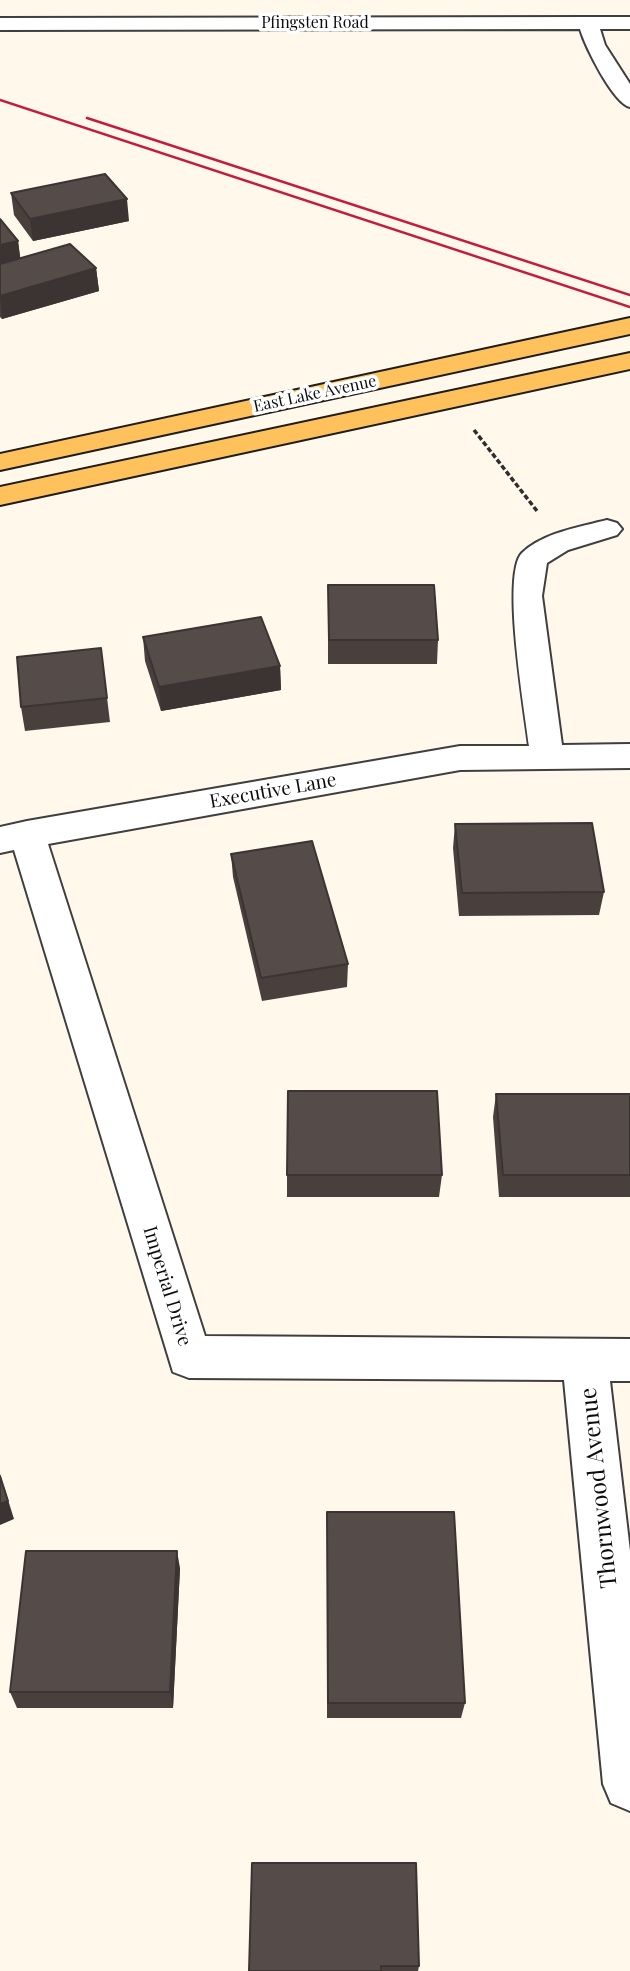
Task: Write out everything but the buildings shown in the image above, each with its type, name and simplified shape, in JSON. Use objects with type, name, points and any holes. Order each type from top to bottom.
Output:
[{"type":"main road","name":"East Lake Avenue","points":[[0,462],[630,326]]},
{"type":"main road","name":"East Lake Avenue","points":[[0,496],[630,361]]},
{"type":"street","points":[[250,23],[252,0]]},
{"type":"street","points":[[588,23],[595,45],[620,71],[630,101]]},
{"type":"street","name":"Pfingsten Road","points":[[0,24],[630,23]]},
{"type":"street","points":[[547,757],[527,596],[533,559],[562,542],[607,529]]},
{"type":"street","name":"Executive Lane","points":[[14,837],[460,758],[630,756]]},
{"type":"street","name":"Imperial Drive","points":[[14,837],[189,1357],[608,1360]]},
{"type":"street","name":"Thornwood Avenue","points":[[608,1360],[630,1784]]},
{"type":"path","points":[[471,425],[562,542]]},
{"type":"railway","points":[[0,100],[630,307]]},
{"type":"railway","points":[[87,118],[630,295]]}]
